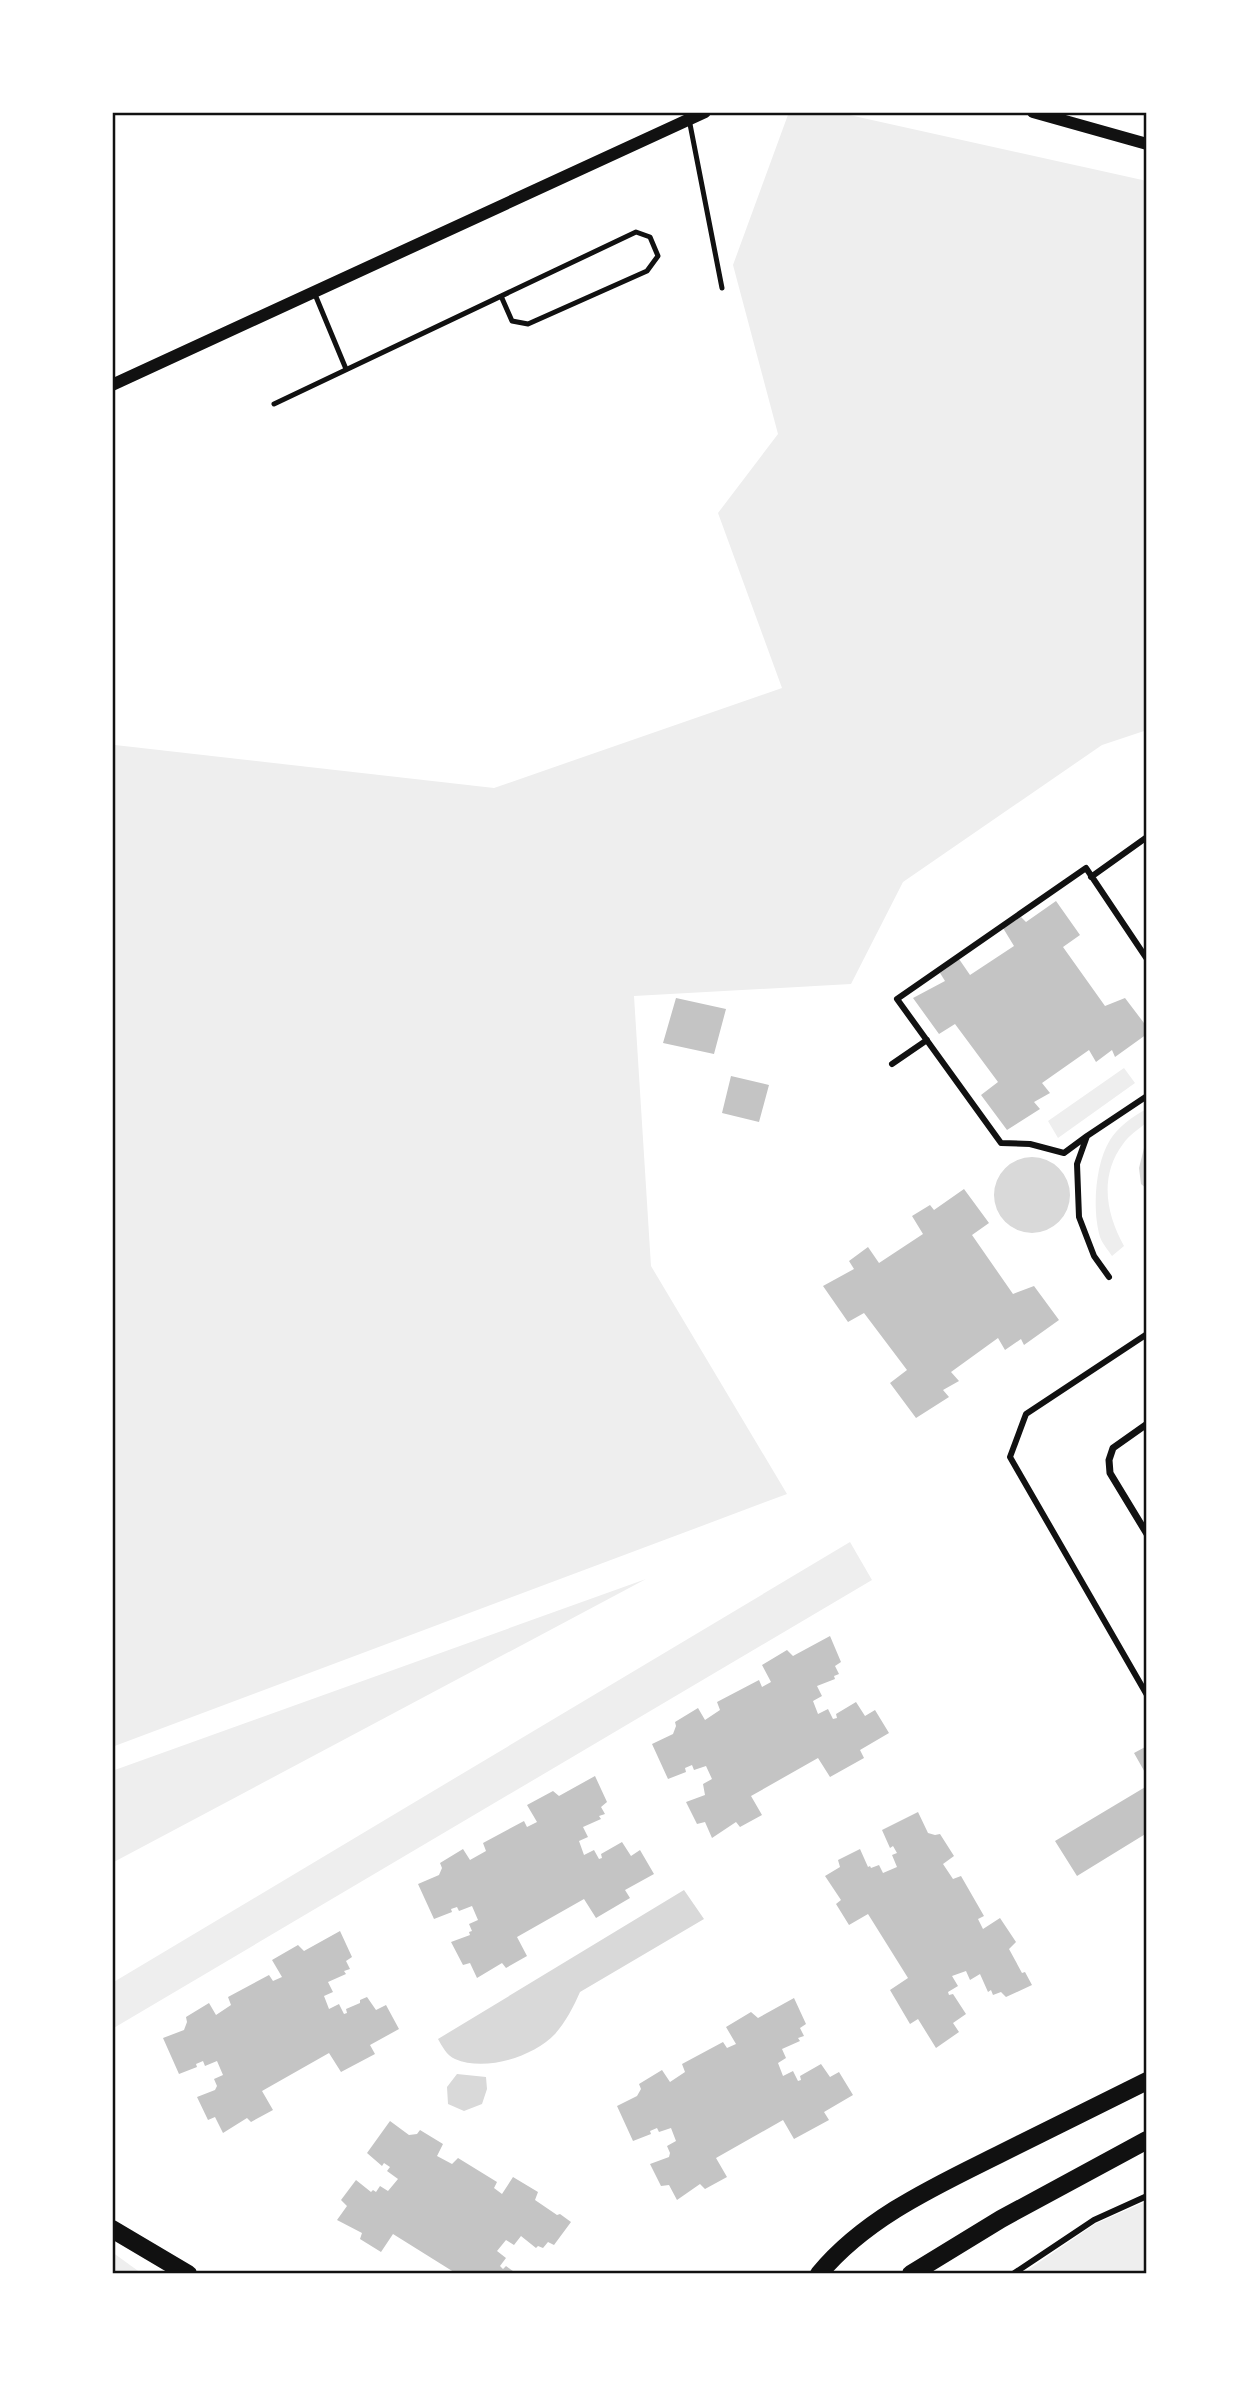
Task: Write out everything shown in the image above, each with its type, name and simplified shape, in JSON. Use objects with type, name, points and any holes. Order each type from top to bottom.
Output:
[{"type":"main road","points":[[819,2274],[831,2260],[879,2219],[968,2170],[1147,2081]]},
{"type":"main road","points":[[911,2274],[1001,2219],[1147,2140]]},
{"type":"main road","points":[[112,2229],[188,2274]]},
{"type":"street","points":[[112,385],[705,112]]},
{"type":"street","points":[[1033,112],[1147,144]]},
{"type":"street","points":[[1091,877],[1147,837]]},
{"type":"street","points":[[1147,958],[1086,868],[897,999],[1001,1143],[1030,1144],[1063,1153],[1147,1096]]},
{"type":"street","points":[[892,1064],[927,1040]]},
{"type":"street","points":[[1087,1136],[1077,1164],[1079,1217],[1094,1255],[1109,1277]]},
{"type":"street","points":[[1147,1334],[1026,1414],[1010,1457],[1147,1695]]},
{"type":"street","points":[[1147,1424],[1113,1448],[1109,1460],[1110,1473],[1147,1534]]},
{"type":"street","points":[[1013,2274],[1094,2220],[1147,2196]]},
{"type":"lane","points":[[689,119],[722,288]]},
{"type":"lane","points":[[274,404],[346,369],[501,296],[636,233],[650,237],[658,256],[647,271],[528,324],[512,321],[501,296]]},
{"type":"lane","points":[[314,292],[346,369]]},
{"type":"shaded area","points":[[789,112],[836,112],[1147,181],[1147,730],[1102,745],[903,882],[851,984],[634,996],[651,1266],[787,1494],[112,1747],[112,740],[115,745],[494,788],[782,688],[718,513],[778,434],[733,265]]},
{"type":"shaded area","points":[[1124,1068],[1135,1083],[1058,1138],[1048,1121]]},
{"type":"shaded area","points":[[1147,1109],[1147,1122],[1125,1141],[1110,1169],[1109,1208],[1124,1246],[1112,1256],[1100,1237],[1096,1214],[1096,1187],[1101,1161],[1117,1131],[1131,1118]]},
{"type":"shaded area","points":[[1147,1146],[1147,1189],[1141,1184],[1139,1168],[1144,1148]]},
{"type":"shaded area","points":[[1032,1157],[1047,1160],[1059,1168],[1067,1180],[1070,1195],[1067,1210],[1059,1222],[1047,1230],[1032,1233],[1017,1230],[1005,1222],[997,1210],[994,1195],[997,1180],[1005,1168],[1017,1160]]},
{"type":"shaded area","points":[[850,1542],[872,1580],[112,2029],[112,1983]]},
{"type":"shaded area","points":[[646,1579],[112,1863],[112,1771]]},
{"type":"shaded area","points":[[684,1890],[704,1919],[580,1992],[562,2025],[546,2042],[508,2060],[480,2064],[455,2059],[443,2048],[438,2039]]},
{"type":"shaded area","points":[[457,2074],[486,2077],[487,2089],[482,2104],[464,2111],[448,2104],[447,2087]]},
{"type":"shaded area","points":[[1147,2201],[1147,2274],[1022,2274],[1095,2224]]},
{"type":"shaded area","points":[[112,2252],[141,2273],[144,2274],[112,2274]]},
{"type":"building","points":[[1056,901],[1080,935],[1063,947],[1105,1006],[1125,998],[1147,1027],[1147,1034],[1115,1057],[1112,1050],[1096,1062],[1089,1050],[1042,1083],[1050,1093],[1034,1102],[1040,1109],[1007,1130],[981,1095],[998,1082],[955,1024],[939,1034],[913,998],[945,981],[940,973],[959,959],[970,975],[1014,946],[1003,928],[1021,917],[1026,922]]},
{"type":"building","points":[[676,998],[726,1009],[714,1054],[663,1043]]},
{"type":"building","points":[[731,1076],[769,1085],[759,1122],[722,1113]]},
{"type":"building","points":[[964,1189],[989,1223],[972,1235],[1013,1294],[1034,1286],[1059,1320],[1024,1345],[1021,1339],[1005,1350],[998,1338],[951,1372],[959,1381],[943,1390],[949,1397],[916,1418],[890,1383],[907,1370],[864,1313],[848,1322],[823,1286],[854,1269],[849,1261],[868,1247],[879,1263],[923,1234],[912,1216],[930,1205],[934,1210]]},
{"type":"building","points":[[830,1636],[841,1662],[835,1666],[839,1674],[834,1676],[835,1679],[817,1686],[822,1696],[813,1701],[818,1714],[828,1709],[833,1719],[837,1718],[836,1714],[856,1702],[865,1716],[875,1710],[889,1733],[860,1750],[864,1758],[830,1777],[818,1758],[751,1796],[762,1815],[740,1827],[736,1822],[712,1838],[705,1822],[697,1824],[686,1802],[705,1795],[703,1784],[712,1779],[706,1766],[694,1770],[692,1765],[685,1768],[686,1772],[668,1779],[652,1744],[673,1734],[675,1722],[698,1708],[705,1720],[720,1710],[717,1702],[759,1680],[762,1687],[771,1682],[762,1665],[787,1650],[793,1656]]},
{"type":"building","points":[[1147,1746],[1147,1776],[1134,1753]]},
{"type":"building","points":[[595,1776],[607,1802],[601,1807],[605,1814],[599,1816],[601,1819],[583,1827],[588,1837],[579,1841],[584,1855],[594,1850],[599,1859],[602,1858],[601,1854],[622,1842],[631,1856],[640,1850],[654,1874],[625,1890],[630,1898],[596,1918],[584,1899],[517,1937],[527,1956],[506,1968],[502,1963],[477,1978],[470,1963],[463,1965],[451,1942],[470,1935],[469,1932],[472,1931],[469,1924],[478,1920],[472,1906],[459,1911],[457,1907],[451,1909],[452,1912],[434,1919],[418,1884],[439,1875],[442,1868],[440,1863],[463,1849],[470,1860],[486,1851],[483,1843],[524,1821],[527,1827],[537,1822],[527,1805],[553,1791],[559,1796]]},
{"type":"building","points":[[1147,1786],[1147,1833],[1077,1876],[1055,1841]]},
{"type":"building","points":[[918,1812],[928,1833],[940,1834],[954,1856],[943,1864],[953,1879],[961,1876],[984,1916],[978,1919],[983,1929],[1000,1918],[1016,1942],[1009,1949],[1032,1985],[1006,1997],[1001,1992],[993,1995],[991,1990],[988,1992],[980,1974],[970,1980],[966,1971],[952,1976],[958,1986],[948,1992],[949,1995],[953,1994],[966,2014],[953,2023],[959,2032],[936,2048],[918,2019],[910,2024],[890,1990],[908,1978],[868,1914],[849,1925],[836,1904],[841,1900],[825,1876],[840,1867],[838,1860],[860,1849],[868,1867],[879,1865],[883,1873],[897,1867],[892,1855],[897,1853],[893,1846],[890,1848],[882,1830]]},
{"type":"building","points":[[340,1931],[352,1957],[346,1961],[350,1969],[344,1971],[346,1974],[328,1982],[333,1992],[324,1996],[329,2009],[339,2004],[344,2014],[347,2013],[346,2009],[367,1997],[376,2010],[386,2005],[399,2029],[370,2045],[375,2054],[341,2072],[329,2053],[262,2091],[273,2110],[251,2122],[247,2118],[223,2133],[215,2117],[208,2120],[197,2097],[215,2090],[217,2086],[214,2079],[223,2075],[217,2061],[205,2066],[203,2061],[196,2064],[197,2067],[179,2074],[163,2038],[184,2030],[186,2017],[209,2003],[216,2015],[231,2005],[228,1997],[269,1975],[273,1981],[282,1977],[272,1960],[298,1945],[304,1951]]},
{"type":"building","points":[[794,1998],[806,2024],[800,2028],[804,2036],[798,2038],[800,2041],[782,2049],[786,2058],[778,2063],[783,2076],[793,2071],[798,2081],[801,2080],[800,2076],[821,2064],[830,2077],[839,2072],[853,2095],[824,2112],[829,2120],[794,2139],[783,2120],[716,2158],[727,2177],[705,2189],[700,2184],[677,2200],[669,2185],[661,2186],[650,2164],[669,2157],[667,2146],[676,2141],[671,2128],[659,2132],[657,2128],[650,2131],[651,2134],[633,2141],[617,2106],[637,2096],[641,2089],[639,2084],[662,2070],[670,2082],[685,2072],[682,2064],[723,2042],[727,2048],[736,2044],[726,2027],[751,2012],[758,2018]]},
{"type":"building","points":[[390,2121],[409,2135],[417,2134],[420,2130],[443,2144],[437,2156],[452,2164],[458,2158],[497,2182],[494,2188],[502,2194],[513,2177],[538,2192],[535,2200],[571,2222],[554,2245],[548,2242],[543,2248],[536,2248],[521,2236],[514,2245],[506,2240],[497,2251],[506,2258],[500,2266],[503,2269],[506,2266],[517,2274],[457,2274],[393,2234],[381,2252],[360,2239],[362,2233],[337,2220],[347,2206],[341,2200],[356,2180],[371,2192],[376,2192],[380,2186],[388,2191],[398,2179],[387,2171],[390,2167],[384,2163],[382,2166],[367,2153]]}]
